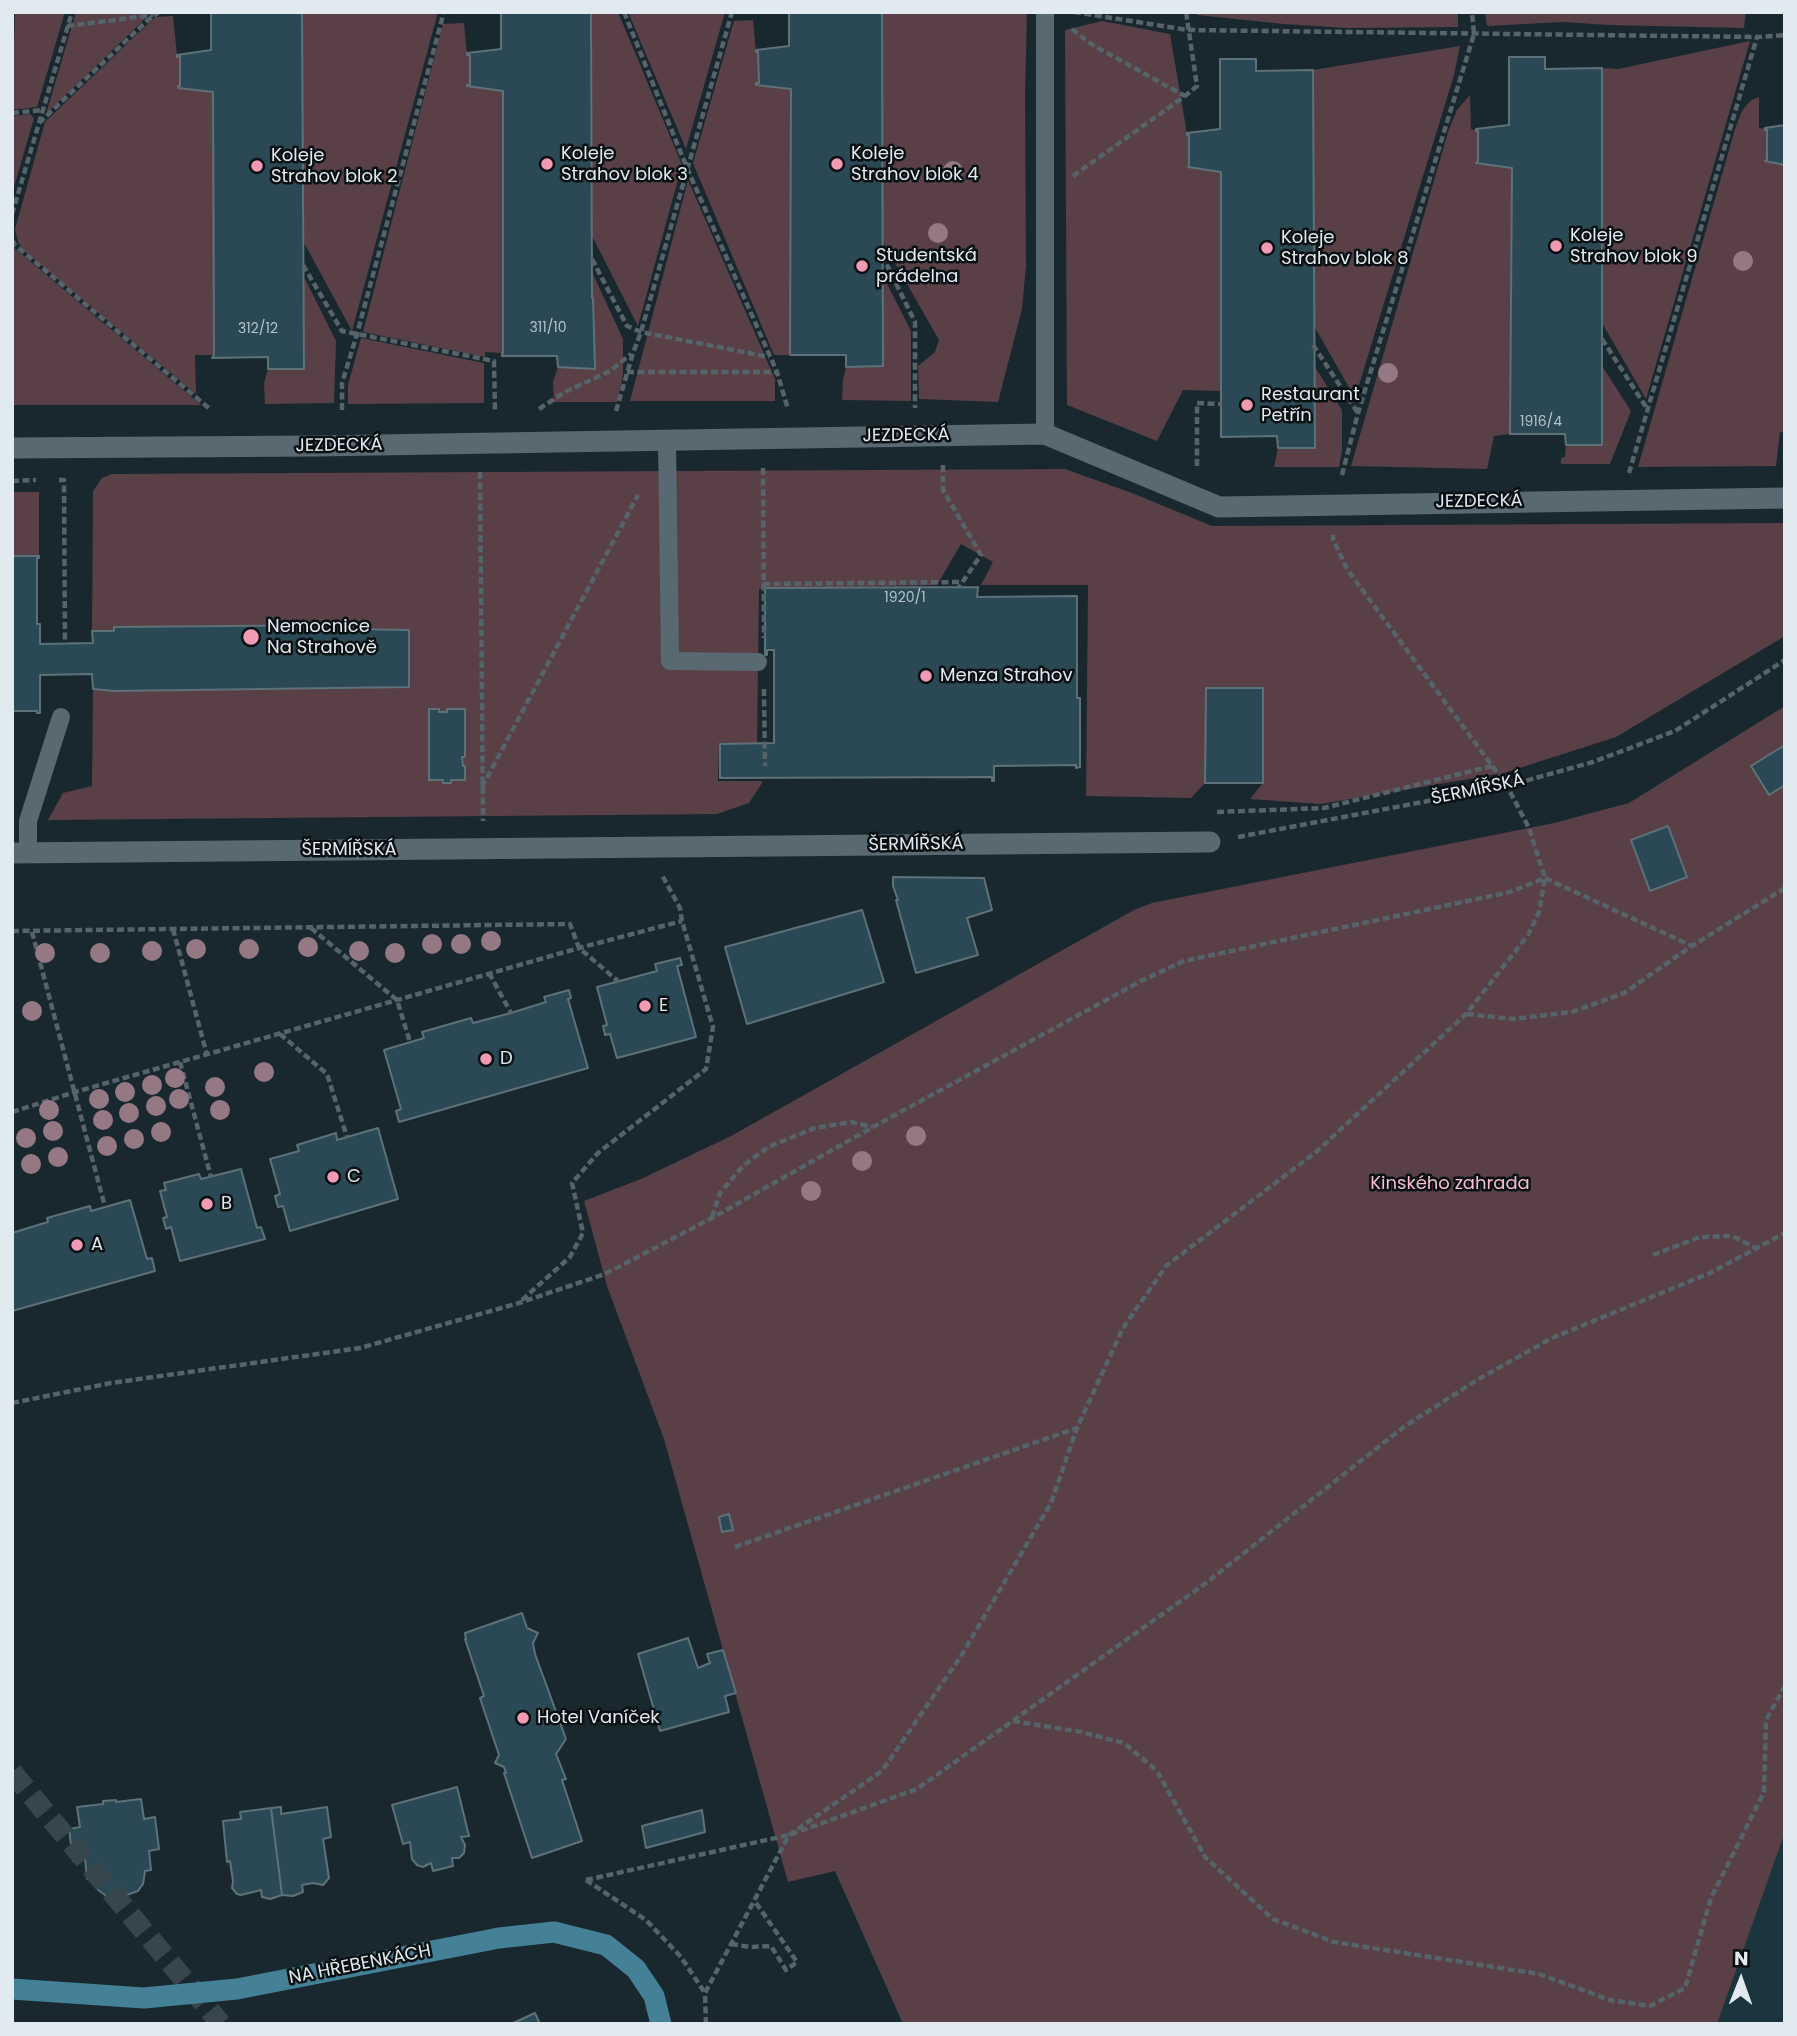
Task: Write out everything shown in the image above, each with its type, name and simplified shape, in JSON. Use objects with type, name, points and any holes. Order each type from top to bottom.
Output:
[{"type":"street","name":"JEZDECKÁ","points":[[12,448],[479,444],[1045,434],[1219,507],[1785,498]]},
{"type":"street","name":"ŠERMÍŘSKÁ","points":[[20,853],[1210,842]]},
{"type":"street","name":"NA HŘEBENKÁCH","points":[[12,1989],[144,1998],[237,1989],[499,1938],[554,1932],[606,1945],[636,1969],[654,1996],[661,2024]]},
{"type":"lane","points":[[1045,12],[1045,434]]},
{"type":"lane","points":[[667,441],[670,661],[758,662]]},
{"type":"lane","points":[[20,853],[61,718]]},
{"type":"path","points":[[12,214],[72,12]]},
{"type":"path","points":[[342,410],[342,383],[444,12]]},
{"type":"path","points":[[624,12],[687,168],[777,372],[787,408],[800,438]]},
{"type":"path","points":[[607,442],[732,12]]},
{"type":"path","points":[[1074,12],[1188,30],[1757,37],[1785,35]]},
{"type":"path","points":[[1046,195],[1197,86],[1186,12]]},
{"type":"path","points":[[706,2024],[705,1993],[789,1835],[882,1771],[961,1656],[1051,1503],[1077,1427],[1123,1328],[1166,1266],[1316,1152],[1466,1014],[1528,935],[1539,912],[1545,878],[1529,828],[1507,786],[1347,569],[1333,539],[1333,504],[1358,413],[1474,34],[1472,12]]},
{"type":"path","points":[[67,26],[157,14]]},
{"type":"path","points":[[37,125],[157,14]]},
{"type":"path","points":[[1071,28],[1091,44],[1185,96]]},
{"type":"path","points":[[1621,500],[1757,37]]},
{"type":"path","points":[[12,113],[42,110]]},
{"type":"path","points":[[12,240],[211,410]]},
{"type":"path","points":[[882,255],[915,322],[915,408]]},
{"type":"path","points":[[592,259],[627,326],[641,332],[769,357]]},
{"type":"path","points":[[303,265],[342,331],[494,361],[495,410]]},
{"type":"path","points":[[1602,339],[1647,407]]},
{"type":"path","points":[[1314,345],[1358,413]]},
{"type":"path","points":[[539,409],[565,392],[610,371],[632,353]]},
{"type":"path","points":[[627,372],[777,372]]},
{"type":"path","points":[[1197,498],[1197,403],[1221,404]]},
{"type":"path","points":[[764,439],[763,584],[961,584],[981,555],[943,490],[943,435]]},
{"type":"path","points":[[479,444],[484,849]]},
{"type":"path","points":[[64,480],[65,643]]},
{"type":"path","points":[[482,788],[642,489]]},
{"type":"path","name":"ŠERMÍŘSKÁ","points":[[1210,842],[1507,786],[1593,762],[1675,731],[1785,660]]},
{"type":"path","points":[[519,1303],[570,1257],[583,1233],[572,1183],[598,1153],[706,1069],[713,1027],[680,908],[649,848]]},
{"type":"path","points":[[12,1402],[111,1383],[360,1348],[519,1303],[605,1274],[712,1218],[1140,981],[1184,961],[1510,892],[1545,878],[1692,946]]},
{"type":"path","points":[[1466,1014],[1513,1019],[1572,1012],[1624,993],[1692,946],[1785,888]]},
{"type":"path","points":[[12,1112],[489,973],[682,921]]},
{"type":"path","points":[[12,932],[570,924],[579,948],[618,981]]},
{"type":"path","points":[[310,928],[397,1000],[410,1042]]},
{"type":"path","points":[[173,929],[207,1055]]},
{"type":"path","points":[[32,932],[105,1206]]},
{"type":"path","points":[[489,973],[511,1013]]},
{"type":"path","points":[[280,1034],[327,1074],[348,1137]]},
{"type":"path","points":[[180,1062],[211,1177]]},
{"type":"path","points":[[712,1218],[720,1193],[743,1167],[768,1147],[815,1128],[851,1122],[873,1127]]},
{"type":"path","points":[[705,1993],[681,1957],[646,1920],[586,1880],[789,1835],[917,1789],[1206,1583],[1405,1426],[1477,1380],[1552,1338],[1710,1273],[1785,1233]]},
{"type":"path","points":[[1654,1255],[1700,1237],[1732,1236],[1756,1248]]},
{"type":"path","points":[[735,1547],[1077,1427]]},
{"type":"path","points":[[1012,1720],[1081,1732],[1124,1743],[1157,1771],[1205,1857],[1273,1919],[1334,1942],[1539,1974],[1610,2000],[1650,2006],[1685,1987],[1710,1898],[1764,1792],[1766,1720],[1785,1685]]},
{"type":"path","points":[[731,1944],[771,1946],[786,1970],[797,1962],[754,1900]]},
{"type":"shaded area","points":[[1785,1832],[1785,2024],[1717,2024]]},
{"type":"green space","points":[[15,12],[65,12],[37,107],[12,110]]},
{"type":"green space","points":[[76,12],[152,12],[46,114]]},
{"type":"green space","points":[[302,12],[438,12],[352,331],[302,239]]},
{"type":"green space","points":[[591,12],[618,12],[682,165],[638,326],[592,236]]},
{"type":"green space","points":[[628,12],[725,12],[686,149]]},
{"type":"green space","points":[[882,12],[1027,12],[1026,266],[1022,309],[998,402],[919,399],[918,366],[935,352],[939,340],[882,240]]},
{"type":"green space","points":[[1197,12],[1458,12],[1458,27],[1346,28],[1197,15]]},
{"type":"green space","points":[[1485,12],[1746,12],[1744,28],[1562,22],[1487,26]]},
{"type":"green space","points":[[173,16],[177,56],[180,56],[178,88],[213,92],[214,355],[195,355],[196,394],[23,250],[15,229],[45,122],[155,17]]},
{"type":"green space","points":[[753,20],[758,52],[759,83],[756,84],[791,89],[790,355],[774,355],[693,163],[734,21]]},
{"type":"green space","points":[[1102,21],[1170,34],[1189,135],[1188,167],[1221,172],[1221,391],[1183,390],[1157,441],[1067,405],[1065,30]]},
{"type":"green space","points":[[464,23],[467,55],[470,55],[470,85],[467,86],[503,91],[503,353],[485,352],[485,357],[363,332],[443,24]]},
{"type":"green space","points":[[1750,41],[1646,399],[1602,323],[1602,68],[1618,69]]},
{"type":"green space","points":[[1460,46],[1454,75],[1355,398],[1313,324],[1313,70]]},
{"type":"green space","points":[[1470,95],[1471,129],[1478,131],[1476,162],[1512,168],[1510,434],[1494,436],[1487,469],[1351,466],[1449,129],[1457,110]]},
{"type":"green space","points":[[1759,97],[1759,128],[1767,129],[1765,161],[1785,165],[1785,432],[1780,432],[1776,466],[1638,467],[1735,129],[1742,111],[1750,101]]},
{"type":"green space","points":[[30,114],[34,118],[12,194],[12,116]]},
{"type":"green space","points":[[688,180],[775,379],[775,401],[630,401]]},
{"type":"green space","points":[[12,246],[201,405],[12,405]]},
{"type":"green space","points":[[592,272],[623,339],[623,375],[617,402],[554,402],[553,382],[558,367],[595,368]]},
{"type":"green space","points":[[302,273],[336,341],[334,403],[265,404],[264,383],[268,369],[304,369]]},
{"type":"green space","points":[[882,274],[911,331],[911,401],[842,400],[846,367],[883,366]]},
{"type":"green space","points":[[361,338],[484,363],[484,403],[348,404],[348,385]]},
{"type":"green space","points":[[1313,364],[1342,410],[1342,451],[1339,467],[1274,467],[1278,448],[1315,447]]},
{"type":"green space","points":[[1602,366],[1631,411],[1610,464],[1561,464],[1566,445],[1602,445]]},
{"type":"green space","points":[[1065,469],[1212,526],[1785,523],[1785,636],[1616,737],[1504,773],[1321,804],[1250,799],[1263,783],[1263,689],[1206,688],[1205,783],[1191,798],[1086,796],[1088,585],[981,585],[993,562],[961,544],[937,585],[759,589],[757,744],[719,744],[718,781],[762,783],[749,803],[717,814],[48,820],[63,793],[92,786],[93,689],[114,691],[409,686],[409,630],[115,627],[114,631],[92,631],[93,491],[102,478],[112,474]],"holes":[[[429,709],[447,712],[447,709],[465,766],[464,780],[451,780],[451,783],[429,780]]]},
{"type":"green space","points":[[12,492],[39,492],[39,556],[12,556]]},
{"type":"green space","name":"Kinského zahrada","points":[[1785,706],[1785,745],[1751,766],[1769,794],[1785,785],[1785,1832],[1717,2024],[903,2024],[835,1871],[788,1882],[664,1439],[607,1286],[584,1201],[641,1179],[731,1136],[1134,910],[1152,903],[1554,823],[1629,803]],"holes":[[[1667,826],[1687,877],[1650,891],[1631,840]]]},
{"type":"building","name":"Koleje Strahov blok 2","points":[[211,12],[302,12],[304,369],[268,369],[268,357],[212,358],[213,92],[178,88],[180,56],[177,57],[177,55],[211,50]]},
{"type":"building","name":"Koleje Strahov blok 3","points":[[501,12],[591,12],[592,298],[595,369],[558,367],[557,356],[502,356],[503,91],[467,86],[470,85],[470,55],[467,53],[501,49]]},
{"type":"building","name":"Koleje Strahov blok 4","points":[[789,12],[882,12],[883,366],[846,367],[846,355],[790,355],[791,89],[756,85],[759,83],[756,50],[789,46]]},
{"type":"building","name":"Koleje Strahov blok 9","points":[[1509,57],[1545,57],[1545,69],[1602,68],[1602,445],[1566,445],[1565,434],[1510,434],[1512,168],[1476,163],[1476,129],[1509,125]]},
{"type":"building","name":"Koleje Strahov blok 8","points":[[1220,59],[1256,59],[1256,71],[1313,70],[1315,448],[1278,448],[1277,436],[1221,437],[1221,172],[1188,167],[1187,135],[1220,129]]},
{"type":"building","points":[[1785,125],[1785,165],[1765,161],[1765,128]]},
{"type":"building","name":"Nemocnice Na Strahově","points":[[12,556],[39,556],[37,624],[40,624],[40,644],[93,643],[92,631],[114,631],[114,627],[352,625],[352,629],[409,630],[409,687],[114,691],[93,689],[92,674],[40,675],[40,713],[12,711]]},
{"type":"building","name":"Menza Strahov","points":[[978,587],[977,597],[1077,596],[1080,767],[994,766],[994,781],[992,777],[720,778],[720,744],[774,743],[774,650],[767,650],[765,655],[765,588]]},
{"type":"building","points":[[1206,688],[1263,688],[1263,783],[1205,783]]},
{"type":"building","points":[[429,709],[447,712],[447,709],[465,709],[465,757],[462,757],[465,780],[443,783],[443,780],[429,780]]},
{"type":"building","points":[[1785,745],[1785,785],[1769,795],[1751,766]]},
{"type":"building","points":[[1668,826],[1687,877],[1650,891],[1631,840]]},
{"type":"building","points":[[893,877],[984,878],[992,910],[967,918],[978,955],[916,973],[896,900]]},
{"type":"building","points":[[862,910],[884,982],[747,1024],[725,947]]},
{"type":"building","name":"E","points":[[680,958],[682,965],[677,966],[696,1037],[617,1058],[610,1034],[605,1035],[603,1026],[607,1025],[597,987],[657,971],[655,964]]},
{"type":"building","name":"D","points":[[569,990],[571,998],[568,999],[588,1068],[399,1122],[396,1111],[401,1109],[384,1050],[424,1038],[422,1032],[471,1018],[473,1023],[511,1013],[546,1002],[544,997]]},
{"type":"building","name":"C","points":[[378,1128],[398,1199],[290,1231],[283,1206],[278,1207],[275,1196],[280,1194],[270,1159],[299,1151],[297,1145],[336,1133],[337,1140]]},
{"type":"building","name":"B","points":[[241,1169],[257,1228],[261,1227],[265,1239],[180,1261],[171,1227],[166,1229],[163,1218],[167,1217],[160,1191],[166,1190],[164,1183],[199,1174],[201,1179]]},
{"type":"building","name":"A","points":[[130,1200],[147,1259],[152,1258],[155,1271],[12,1311],[12,1233],[48,1222],[47,1218],[90,1206],[91,1211]]},
{"type":"building","points":[[729,1514],[733,1530],[722,1532],[719,1517]]},
{"type":"building","name":"Hotel Vaníček","points":[[522,1613],[527,1628],[538,1633],[533,1643],[535,1654],[566,1739],[556,1754],[566,1779],[562,1780],[582,1841],[532,1858],[504,1767],[495,1763],[499,1755],[480,1698],[484,1696],[465,1639],[465,1633]]},
{"type":"building","points":[[688,1638],[698,1668],[710,1663],[707,1654],[723,1650],[736,1693],[725,1696],[729,1712],[660,1731],[638,1654]]},
{"type":"building","points":[[457,1787],[469,1836],[461,1837],[465,1845],[464,1853],[459,1858],[452,1858],[453,1866],[433,1871],[431,1863],[423,1867],[417,1865],[412,1859],[410,1842],[403,1844],[392,1805]]},
{"type":"building","points":[[141,1799],[144,1819],[155,1817],[159,1849],[149,1851],[151,1870],[145,1871],[143,1884],[138,1891],[118,1898],[108,1897],[98,1890],[92,1878],[87,1879],[85,1859],[73,1861],[69,1829],[80,1827],[77,1807],[103,1804],[103,1801]]},
{"type":"building","points":[[281,1807],[281,1814],[327,1807],[331,1837],[323,1839],[329,1878],[323,1885],[302,1885],[303,1892],[293,1896],[282,1895],[271,1808]]},
{"type":"building","points":[[271,1808],[282,1895],[270,1899],[262,1897],[261,1890],[237,1894],[232,1888],[230,1861],[227,1862],[223,1821],[241,1819],[240,1812]]},
{"type":"building","points":[[702,1810],[705,1832],[646,1848],[642,1826]]},
{"type":"building","points":[[535,2013],[540,2024],[511,2024]]},
{"type":"tunnel","points":[[12,1772],[221,2024]]},
{"type":"place","name":"Koleje Strahov blok 3","points":[[547,164]]},
{"type":"place","name":"Koleje Strahov blok 4","points":[[837,164]]},
{"type":"place","name":"Koleje Strahov blok 2","points":[[257,166]]},
{"type":"place","name":"Koleje Strahov blok 9","points":[[1556,246]]},
{"type":"place","name":"Koleje Strahov blok 8","points":[[1267,248]]},
{"type":"place","name":"Studentská prádelna","points":[[862,266]]},
{"type":"place","name":"Restaurant Petřín","points":[[1247,405]]},
{"type":"place","name":"Nemocnice Na Strahově","points":[[251,637]]},
{"type":"place","name":"Menza Strahov","points":[[926,676]]},
{"type":"place","name":"E","points":[[645,1006]]},
{"type":"place","name":"D","points":[[486,1059]]},
{"type":"place","name":"C","points":[[333,1177]]},
{"type":"place","name":"B","points":[[207,1204]]},
{"type":"place","name":"A","points":[[77,1245]]},
{"type":"place","name":"Hotel Vaníček","points":[[523,1718]]}]
